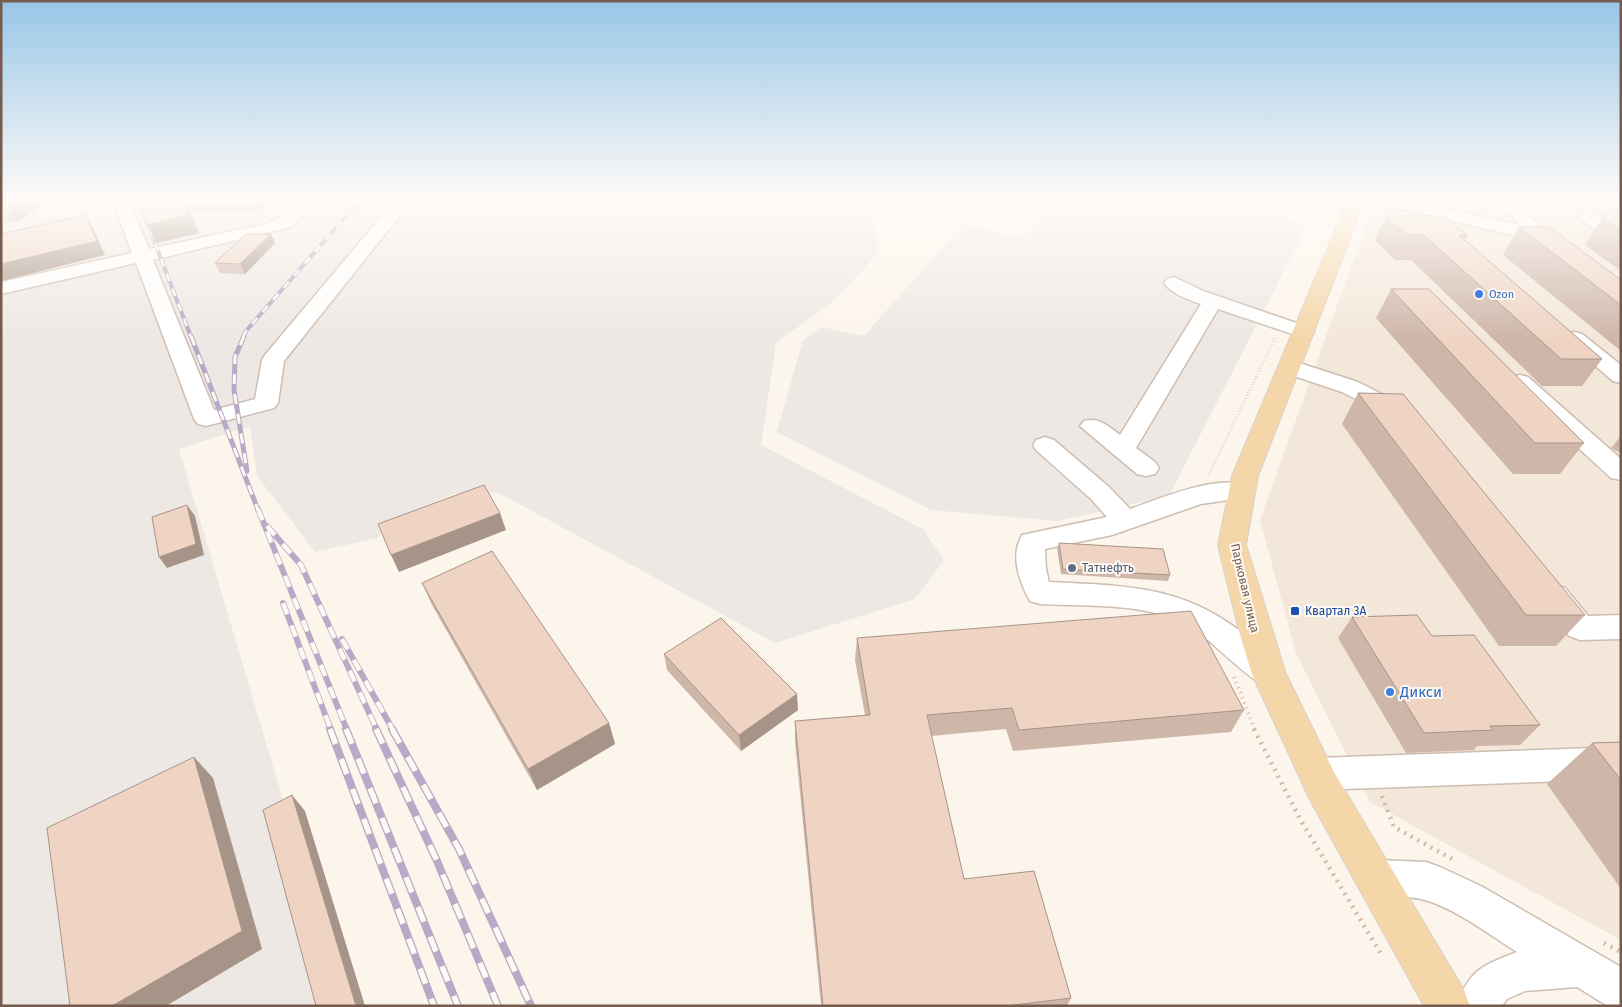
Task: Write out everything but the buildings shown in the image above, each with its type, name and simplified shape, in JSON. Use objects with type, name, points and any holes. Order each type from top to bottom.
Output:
[{"type":"main road","name":"Парковая улица","points":[[1336,246],[1293,328],[1290,367],[1241,491],[1232,545],[1256,635],[1269,674],[1317,774],[1448,1006]]},
{"type":"street","points":[[137,246],[206,419],[266,403],[273,360],[366,246]]},
{"type":"street","points":[[1,288],[190,246]]},
{"type":"street","points":[[1560,246],[1567,251]]},
{"type":"street","points":[[1174,282],[1184,291],[1293,328]]},
{"type":"street","points":[[1123,450],[1212,301]]},
{"type":"street","points":[[1562,327],[1621,376]]},
{"type":"street","points":[[1503,366],[1620,475]]},
{"type":"street","points":[[1290,367],[1350,387],[1385,404],[1413,422]]},
{"type":"street","points":[[1092,426],[1146,468]]},
{"type":"street","points":[[1045,446],[1100,492],[1126,520]]},
{"type":"street","points":[[1241,491],[1199,495],[1102,528],[1032,542],[1030,555],[1033,582],[1040,593],[1101,596],[1160,603],[1196,616],[1218,631],[1269,674]]},
{"type":"street","points":[[1537,574],[1580,628],[1621,627]]},
{"type":"street","points":[[1317,774],[1621,763]]},
{"type":"street","points":[[1376,879],[1426,880],[1466,900],[1578,967],[1621,990]]},
{"type":"street","points":[[1477,1006],[1492,984],[1523,970],[1578,967]]},
{"type":"path","points":[[1199,495],[1293,328]]},
{"type":"path","points":[[1233,675],[1248,720],[1283,788],[1387,964]]},
{"type":"shaded area","points":[[1,246],[879,246],[880,251],[837,298],[776,343],[761,445],[923,529],[944,560],[915,599],[775,643],[499,493],[454,494],[404,515],[377,538],[315,552],[257,476],[250,426],[179,449],[344,1006],[1,1006]]},
{"type":"shaded area","points":[[944,246],[1297,246],[1169,496],[1057,521],[931,510],[777,432],[803,340],[821,327],[864,336]]},
{"type":"shaded area","points":[[1358,246],[1621,246],[1621,940],[1370,802],[1296,653],[1260,520]]},
{"type":"railway","points":[[156,246],[191,337]]},
{"type":"railway","points":[[243,337],[246,331],[320,246]]},
{"type":"railway","points":[[191,336],[258,510]]},
{"type":"railway","points":[[244,336],[235,357],[234,390],[247,471]]},
{"type":"railway","points":[[258,509],[347,730]]},
{"type":"railway","points":[[267,526],[301,565],[377,730]]},
{"type":"railway","points":[[283,603],[331,730]]},
{"type":"railway","points":[[342,639],[393,730]]},
{"type":"railway","points":[[330,729],[434,1006]]},
{"type":"railway","points":[[346,729],[458,1006]]},
{"type":"railway","points":[[376,729],[437,861],[498,1006]]},
{"type":"railway","points":[[392,729],[459,849],[531,1006]]},
{"type":"place","name":"Ozon","points":[[1479,294]]},
{"type":"place","name":"Татнефть","points":[[1072,568]]},
{"type":"place","name":"Квартал 3А","points":[[1295,611]]},
{"type":"place","name":"Дикси","points":[[1390,692]]}]
